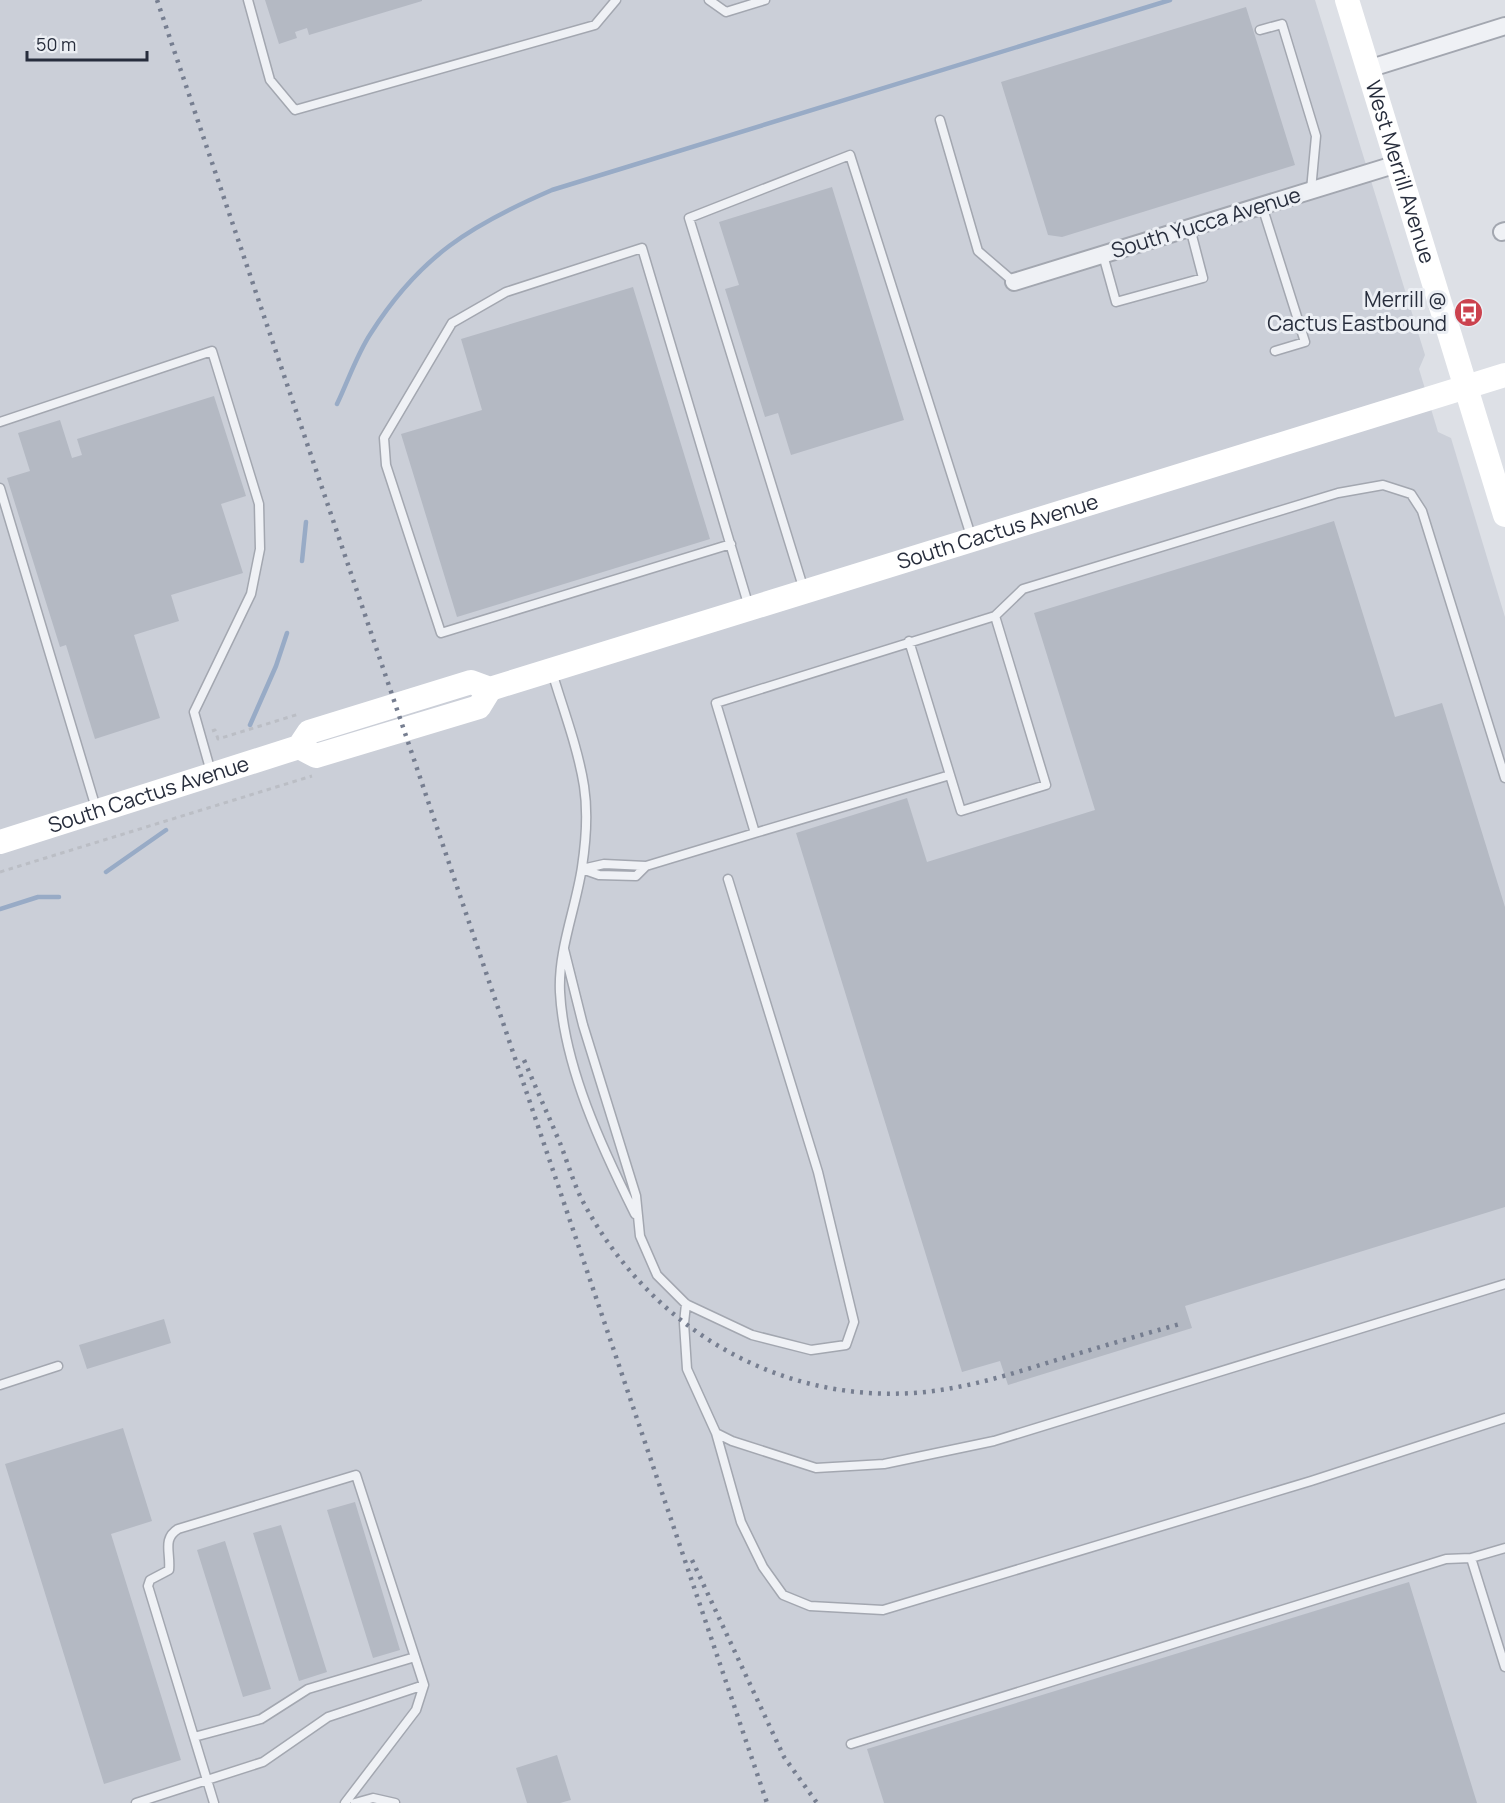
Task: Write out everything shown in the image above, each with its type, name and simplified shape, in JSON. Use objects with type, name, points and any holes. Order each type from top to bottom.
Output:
[{"type":"main road","name":"West Merrill Avenue","points":[[1347,0],[1505,515]]},
{"type":"main road","name":"South Cactus Avenue","points":[[2,839],[299,747],[309,732],[460,685],[471,682],[490,689],[1505,375]]},
{"type":"street","points":[[1368,69],[1505,26]]},
{"type":"street","name":"South Yucca Avenue","points":[[1014,282],[1396,164]]},
{"type":"lane","points":[[248,0],[270,80],[295,110],[595,25],[616,0]]},
{"type":"lane","points":[[709,0],[726,12],[765,0]]},
{"type":"lane","points":[[1260,30],[1282,24],[1316,136],[1311,191]]},
{"type":"lane","points":[[940,120],[978,251],[1014,282]]},
{"type":"lane","points":[[804,591],[689,218],[850,155],[972,539]]},
{"type":"lane","points":[[1262,206],[1305,342],[1275,351]]},
{"type":"lane","points":[[1103,255],[1116,302],[1203,278],[1190,228]]},
{"type":"lane","points":[[731,544],[441,633],[386,465],[384,438],[452,323],[506,292],[642,248],[731,544],[749,608]]},
{"type":"lane","points":[[0,422],[212,351],[259,504],[260,549],[251,594],[194,712],[212,775]]},
{"type":"lane","points":[[755,833],[716,703],[995,616],[1023,589],[1338,493],[1383,485],[1411,494],[1422,511],[1505,778]]},
{"type":"lane","points":[[0,488],[97,811]]},
{"type":"lane","points":[[909,641],[961,811],[1046,785],[995,616]]},
{"type":"lane","points":[[551,669],[584,784],[586,811],[582,869],[564,949],[560,990],[565,1033],[598,1140],[636,1217]]},
{"type":"lane","points":[[582,869],[604,864],[646,866],[950,775]]},
{"type":"lane","points":[[582,869],[599,876],[636,876],[646,866]]},
{"type":"lane","points":[[564,949],[583,1025],[636,1196],[636,1217],[640,1236],[657,1275],[686,1304],[752,1335],[811,1350],[846,1345],[854,1322],[818,1172],[728,879]]},
{"type":"lane","points":[[716,1433],[732,1441],[816,1468],[884,1464],[994,1441],[1505,1284]]},
{"type":"lane","points":[[686,1304],[684,1323],[687,1369],[716,1433],[741,1522],[763,1567],[783,1594],[810,1606],[883,1611],[1311,1481],[1505,1418]]},
{"type":"lane","points":[[0,1385],[58,1366]]},
{"type":"lane","points":[[214,1803],[148,1586],[150,1580],[169,1569],[167,1544],[171,1534],[178,1529],[356,1475],[424,1685],[416,1710],[345,1803]]},
{"type":"lane","points":[[851,1744],[1446,1559],[1471,1558],[1505,1548]]},
{"type":"lane","points":[[1471,1558],[1505,1667]]},
{"type":"lane","points":[[194,1737],[261,1719],[308,1689],[415,1657]]},
{"type":"lane","points":[[136,1803],[263,1762],[328,1717],[424,1685]]},
{"type":"lane","points":[[354,1803],[373,1797],[395,1803]]},
{"type":"path","points":[[0,872],[320,773]]},
{"type":"shaded area","points":[[0,0],[1315,0],[1425,355],[1419,369],[1438,432],[1451,438],[1505,617],[1505,1803],[0,1803]]},
{"type":"building","points":[[265,0],[422,1],[309,35],[307,28],[295,32],[297,38],[279,44]]},
{"type":"building","points":[[1246,7],[1295,165],[1062,237],[1048,235],[1001,82]]},
{"type":"building","points":[[832,187],[904,420],[791,455],[778,413],[765,417],[725,289],[739,285],[719,222]]},
{"type":"building","points":[[633,287],[710,539],[457,617],[401,434],[482,410],[461,339]]},
{"type":"building","points":[[214,396],[246,496],[221,504],[243,573],[171,595],[179,621],[134,635],[160,718],[95,739],[66,645],[60,647],[7,478],[30,471],[18,433],[60,420],[72,458],[82,455],[77,439]]},
{"type":"building","points":[[1334,521],[1395,717],[1442,703],[1505,907],[1505,1207],[1185,1306],[1192,1328],[1008,1385],[1000,1361],[962,1372],[796,833],[907,798],[927,862],[1095,810],[1034,613]]},
{"type":"building","points":[[164,1319],[171,1343],[87,1369],[79,1345]]},
{"type":"building","points":[[123,1428],[152,1521],[111,1534],[181,1760],[104,1784],[5,1464]]},
{"type":"building","points":[[355,1502],[400,1650],[373,1658],[327,1510]]},
{"type":"building","points":[[281,1525],[327,1672],[299,1681],[253,1533]]},
{"type":"building","points":[[225,1541],[271,1689],[243,1697],[197,1550]]},
{"type":"building","points":[[1409,1582],[1477,1803],[884,1803],[867,1749]]},
{"type":"building","points":[[557,1755],[571,1800],[560,1803],[527,1803],[516,1768]]},
{"type":"waterway","points":[[337,404],[366,341],[409,283],[449,246],[496,216],[552,190],[1170,0]]},
{"type":"waterway","points":[[302,561],[306,522]]},
{"type":"waterway","points":[[250,725],[276,666],[287,633]]},
{"type":"waterway","points":[[106,872],[166,830]]},
{"type":"waterway","points":[[0,909],[38,897],[59,897]]},
{"type":"railway","points":[[157,0],[767,1803]]},
{"type":"railway","points":[[524,1060],[581,1198],[608,1243],[640,1282],[677,1317],[718,1346],[763,1368],[810,1384],[861,1392],[913,1393],[965,1386],[1180,1324]]},
{"type":"railway","points":[[692,1560],[784,1757],[817,1803]]},
{"type":"place","name":"Merrill @ Cactus Eastbound","points":[[1468,312]]}]
